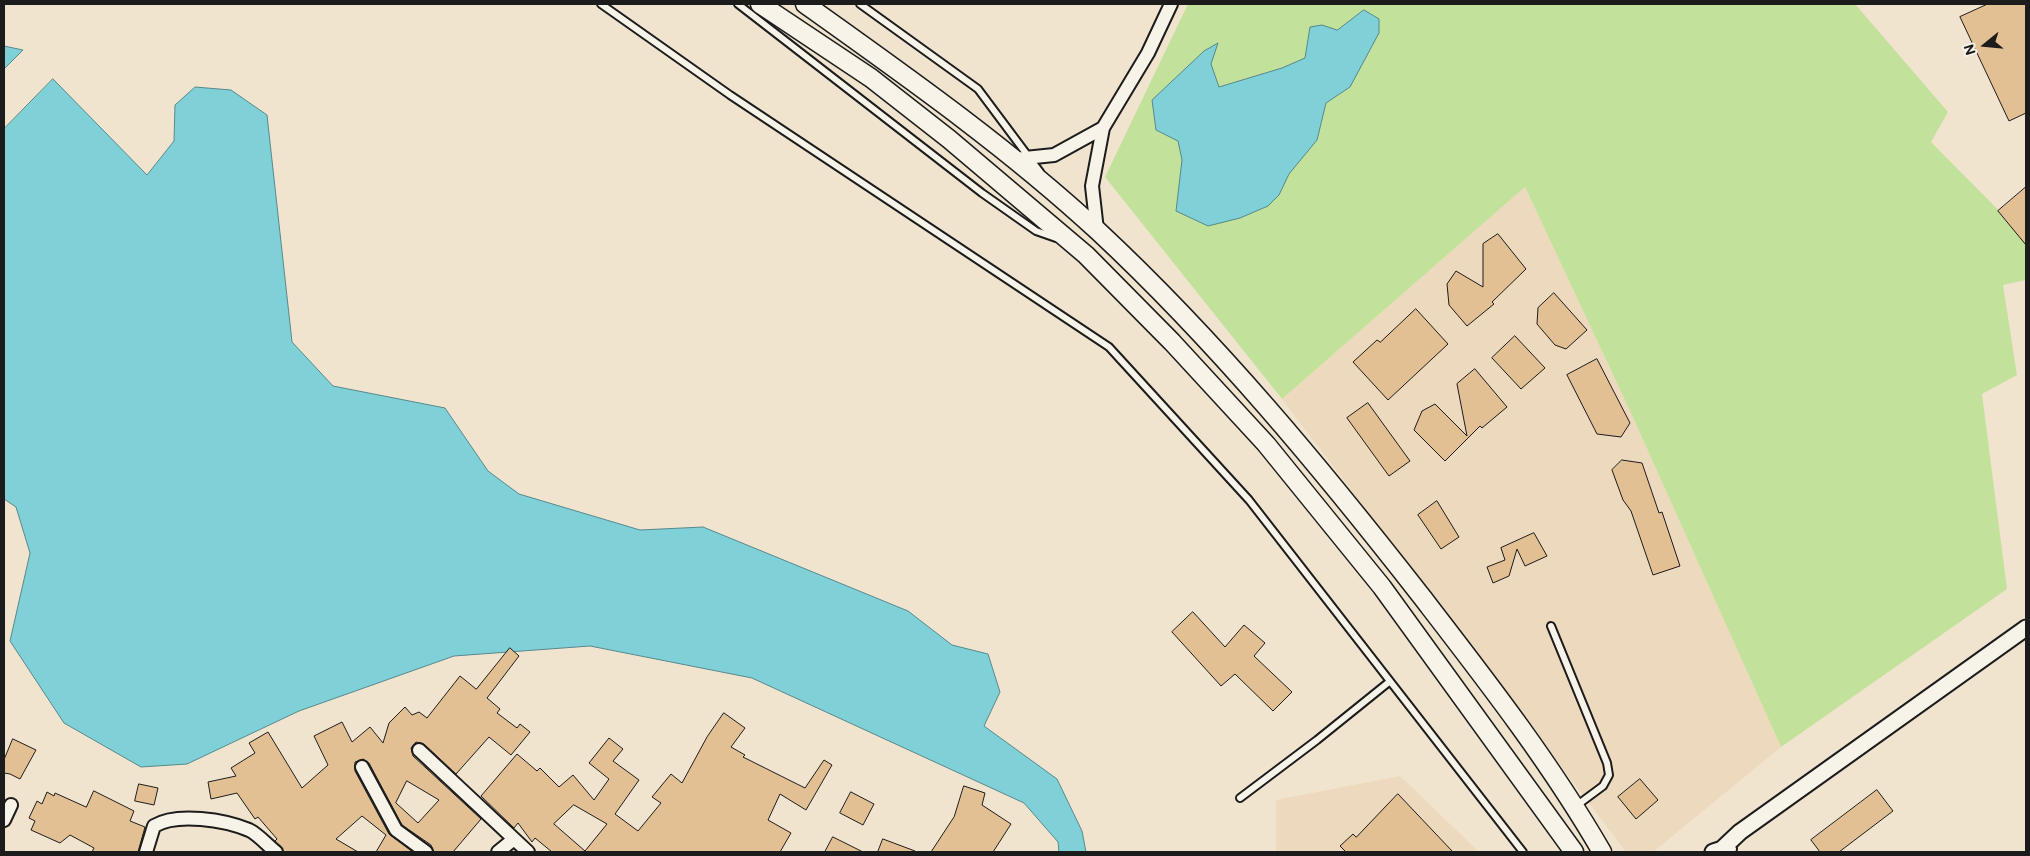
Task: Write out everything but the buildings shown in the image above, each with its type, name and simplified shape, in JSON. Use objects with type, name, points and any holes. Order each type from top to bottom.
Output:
[{"type":"main road","points":[[760,4],[871,78],[949,139],[1072,243],[1166,336],[1266,444],[1382,587],[1574,852]]},
{"type":"main road","points":[[805,4],[1023,159],[1054,194],[1097,230],[1171,302],[1293,437],[1381,545],[1501,700],[1575,807],[1602,852]]},
{"type":"street","points":[[1097,230],[1092,186],[1103,128],[1148,53],[1171,4]]},
{"type":"street","points":[[1023,159],[1054,155],[1103,128]]},
{"type":"street","points":[[1713,852],[1722,849],[1740,832],[2026,628]]},
{"type":"street","points":[[419,750],[528,852]]},
{"type":"street","points":[[362,767],[396,830],[426,852]]},
{"type":"street","points":[[4,820],[11,805]]},
{"type":"street","points":[[146,852],[154,826],[164,820],[198,818],[250,830],[276,852]]},
{"type":"street","points":[[1732,851],[1740,832]]},
{"type":"street","points":[[498,852],[514,839]]},
{"type":"lane","points":[[601,4],[730,95],[1109,346],[1249,500],[1389,682],[1524,852]]},
{"type":"lane","points":[[738,4],[982,193],[1036,231],[1072,243]]},
{"type":"lane","points":[[860,4],[978,89],[1023,159]]},
{"type":"lane","points":[[1551,626],[1607,764],[1609,775],[1603,786],[1575,807]]},
{"type":"lane","points":[[1240,798],[1317,740],[1389,682]]},
{"type":"shaded area","points":[[1525,187],[1631,413],[1781,747],[1653,852],[1626,852],[1282,399]]},
{"type":"shaded area","points":[[1400,776],[1479,852],[1276,852],[1276,800]]},
{"type":"green space","points":[[1188,4],[1855,4],[1948,112],[1931,142],[2026,238],[2026,280],[2003,285],[2017,375],[1982,394],[2007,589],[1781,747],[1631,413],[1525,187],[1282,399],[1105,177]]},
{"type":"water","points":[[1364,10],[1379,19],[1379,33],[1350,87],[1326,103],[1317,140],[1289,174],[1279,195],[1268,206],[1240,218],[1208,226],[1176,211],[1182,160],[1178,141],[1156,130],[1152,100],[1204,51],[1218,43],[1211,64],[1219,87],[1282,68],[1305,58],[1310,27],[1322,25],[1337,30]]},
{"type":"water","points":[[4,46],[23,50],[4,69]]},
{"type":"water","points":[[53,79],[147,175],[174,141],[175,105],[195,87],[231,90],[267,115],[292,342],[333,386],[445,408],[488,471],[519,494],[640,530],[703,527],[908,611],[952,645],[988,654],[1000,692],[984,726],[1057,779],[1082,831],[1086,852],[1059,852],[1058,842],[1024,803],[752,678],[590,646],[454,656],[299,711],[187,764],[141,767],[64,723],[10,641],[30,553],[16,507],[4,499],[4,129]]}]
